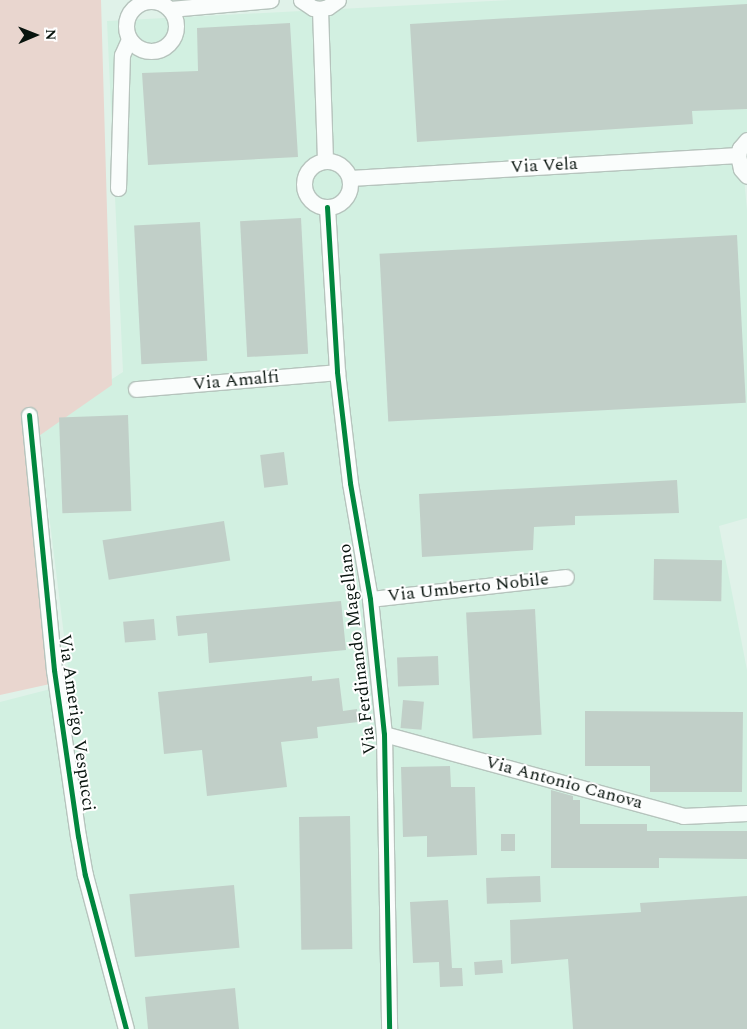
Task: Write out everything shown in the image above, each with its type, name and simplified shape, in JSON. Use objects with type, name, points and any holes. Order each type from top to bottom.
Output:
[{"type":"street","points":[[170,9],[271,0]]},
{"type":"street","points":[[301,0],[313,8],[320,9],[328,8],[338,0]]},
{"type":"street","points":[[118,188],[122,56],[129,39],[126,23],[133,8],[148,1],[164,4],[175,16],[176,33],[166,47],[159,51],[142,50],[129,39]]},
{"type":"street","points":[[320,9],[325,160]]},
{"type":"street","points":[[747,140],[740,148],[738,155],[741,169],[747,176]]},
{"type":"street","name":"Via Vela","points":[[350,178],[738,155]]},
{"type":"street","points":[[325,160],[338,163],[344,167],[350,178],[351,185],[346,198],[334,206],[327,207],[312,202],[304,188],[306,173],[311,166],[325,160]]},
{"type":"street","name":"Via Ferdinando Magellano","points":[[327,207],[337,372],[350,483],[370,599],[384,734],[390,1029]]},
{"type":"street","name":"Via Amalfi","points":[[136,389],[337,372]]},
{"type":"street","name":"Via Amerigo Vespucci","points":[[28,415],[54,670],[78,836],[85,875],[126,1029]]},
{"type":"street","name":"Via Umberto Nobile","points":[[370,599],[566,577]]},
{"type":"street","name":"Via Antonio Canova","points":[[384,734],[683,816],[747,813]]},
{"type":"shaded area","points":[[0,0],[101,0],[112,385],[36,438],[59,682],[0,695]]},
{"type":"shaded area","points":[[512,0],[747,0],[747,176],[744,177],[747,210],[747,518],[719,526],[747,670],[747,1029],[0,1029],[0,702],[70,684],[38,426],[123,372],[107,21]]},
{"type":"building","points":[[747,4],[747,109],[692,111],[693,124],[417,142],[410,24]]},
{"type":"building","points":[[290,23],[298,157],[148,165],[142,73],[198,71],[197,28]]},
{"type":"building","points":[[301,218],[308,354],[247,357],[240,221]]},
{"type":"building","points":[[200,222],[207,361],[141,364],[134,225]]},
{"type":"building","points":[[737,235],[746,403],[388,422],[379,254]]},
{"type":"building","points":[[128,415],[131,511],[62,513],[59,417]]},
{"type":"building","points":[[284,452],[288,485],[264,488],[260,455]]},
{"type":"building","points":[[677,480],[679,513],[575,516],[575,525],[534,527],[533,550],[422,557],[419,494]]},
{"type":"building","points":[[224,521],[230,561],[109,580],[103,540]]},
{"type":"building","points":[[654,559],[722,560],[721,601],[653,600]]},
{"type":"building","points":[[341,601],[346,650],[209,663],[207,633],[178,636],[176,616]]},
{"type":"building","points":[[535,609],[542,735],[473,738],[466,613]]},
{"type":"building","points":[[154,619],[156,640],[125,643],[123,622]]},
{"type":"building","points":[[438,656],[439,685],[398,686],[397,657]]},
{"type":"building","points":[[312,676],[312,681],[339,678],[343,711],[357,709],[358,722],[317,727],[318,738],[281,742],[287,787],[207,796],[202,750],[164,754],[158,692]]},
{"type":"building","points":[[403,700],[424,702],[421,730],[401,728]]},
{"type":"building","points":[[585,711],[743,712],[742,792],[650,792],[650,766],[585,766]]},
{"type":"building","points":[[450,766],[451,787],[475,787],[477,855],[427,857],[427,836],[403,837],[401,767]]},
{"type":"building","points":[[551,790],[573,796],[573,800],[580,800],[580,824],[647,824],[647,831],[747,831],[747,859],[659,858],[659,868],[551,868]]},
{"type":"building","points":[[350,816],[352,949],[301,950],[299,817]]},
{"type":"building","points":[[501,834],[515,834],[515,851],[501,851]]},
{"type":"building","points":[[540,876],[541,902],[487,904],[486,878]]},
{"type":"building","points":[[234,885],[239,948],[135,957],[129,894]]},
{"type":"building","points":[[747,896],[747,1029],[573,1029],[568,959],[511,964],[510,920],[641,912],[640,903]]},
{"type":"building","points":[[448,900],[452,968],[462,968],[463,986],[440,987],[439,962],[413,963],[410,902]]},
{"type":"building","points":[[502,960],[503,973],[475,975],[474,962]]},
{"type":"building","points":[[235,988],[239,1029],[148,1029],[145,997]]},
{"type":"cycle path","points":[[327,207],[337,372],[350,483],[370,599],[384,734],[389,1029]]},
{"type":"cycle path","points":[[29,415],[54,670],[78,836],[85,875],[126,1029]]}]
